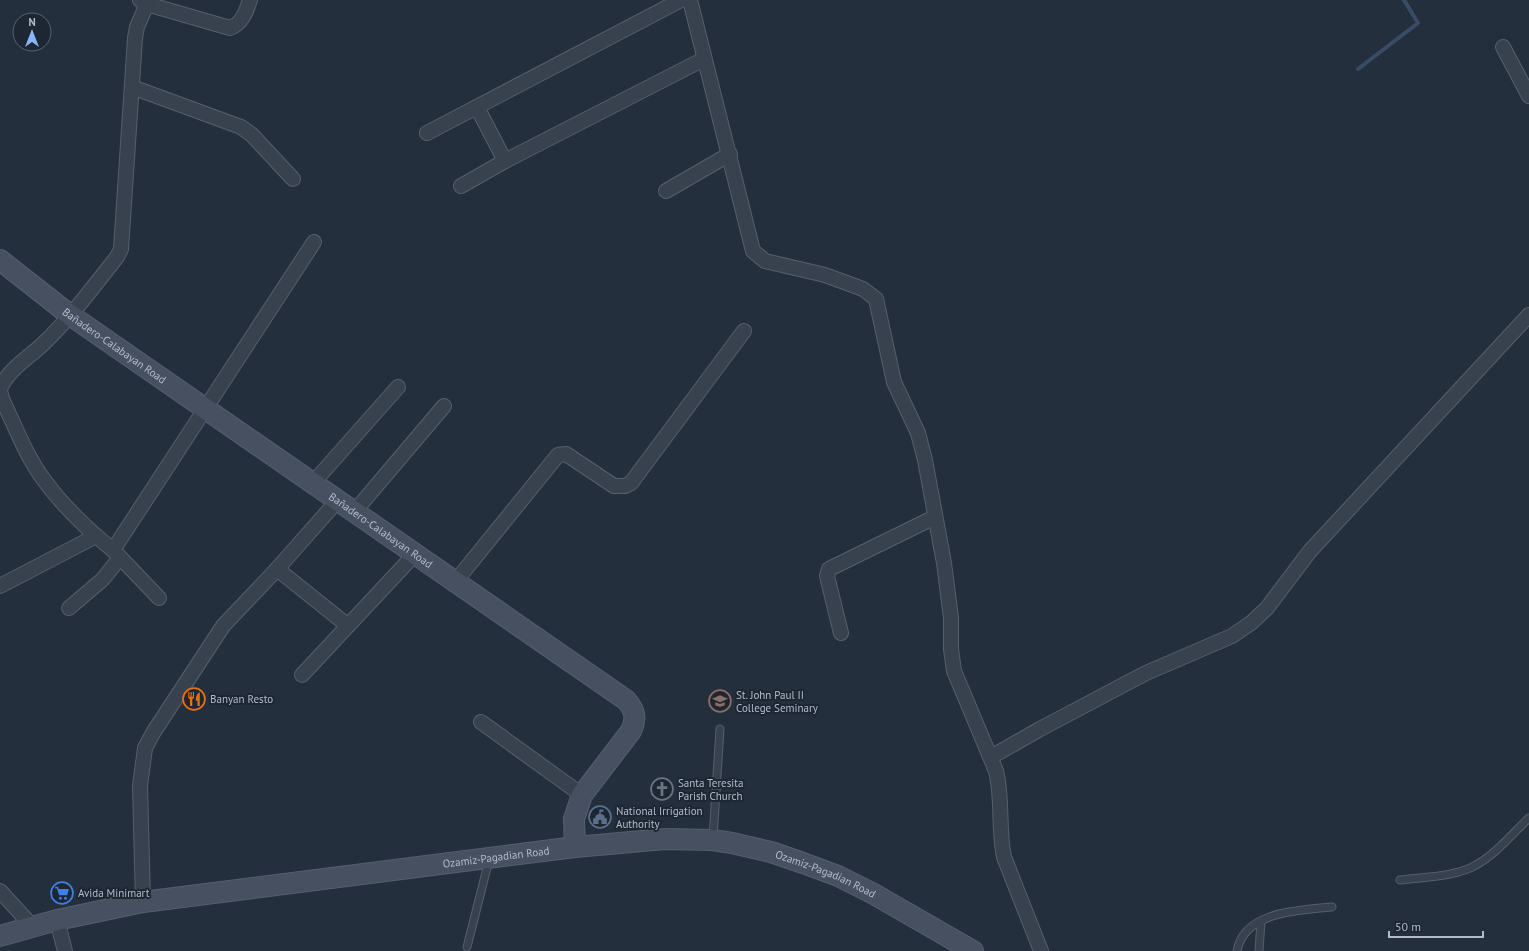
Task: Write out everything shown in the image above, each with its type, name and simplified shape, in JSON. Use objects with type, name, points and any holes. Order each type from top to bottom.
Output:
[{"type":"main road","name":"Bañadero-Calabayan Road","points":[[0,260],[70,315],[626,700],[633,708],[634,723],[631,731],[582,795],[574,819],[575,847]]},
{"type":"main road","name":"Ozamiz-Pagadian Road","points":[[0,936],[57,920],[143,902],[490,857],[575,847],[665,839],[712,840],[771,852],[838,876],[961,948]]},
{"type":"street","points":[[159,598],[65,505],[44,480],[32,460],[5,406],[0,390],[9,374],[44,343],[70,315],[122,249],[137,27],[143,2],[230,28],[241,21],[250,0]]},
{"type":"street","points":[[427,133],[681,0]]},
{"type":"street","points":[[690,0],[704,59],[730,154],[750,244],[758,257],[765,261],[825,275],[863,289],[876,299],[894,382],[918,433],[944,563],[951,618],[953,666],[991,758],[1000,786],[1001,842],[1004,857],[1041,951]]},
{"type":"street","points":[[1503,47],[1529,96]]},
{"type":"street","points":[[461,186],[505,161],[704,59]]},
{"type":"street","points":[[132,87],[241,127],[256,139],[293,179]]},
{"type":"street","points":[[478,107],[505,161]]},
{"type":"street","points":[[666,191],[730,154]]},
{"type":"street","points":[[69,608],[102,580],[116,554],[206,409],[314,242]]},
{"type":"street","points":[[991,758],[1040,728],[1126,683],[1232,636],[1251,623],[1267,608],[1310,550],[1529,316]]},
{"type":"street","points":[[455,582],[558,455],[566,454],[614,486],[625,486],[630,483],[744,331]]},
{"type":"street","points":[[313,483],[398,387]]},
{"type":"street","points":[[355,511],[444,406]]},
{"type":"street","points":[[143,902],[140,786],[145,748],[209,644],[238,609],[277,569],[338,500]]},
{"type":"street","points":[[841,633],[827,576],[829,569],[935,517]]},
{"type":"street","points":[[0,586],[96,536]]},
{"type":"street","points":[[302,675],[347,625],[415,554]]},
{"type":"street","points":[[277,569],[347,625]]},
{"type":"street","points":[[481,722],[582,795]]},
{"type":"street","points":[[0,891],[33,927]]},
{"type":"street","points":[[57,920],[65,951]]},
{"type":"lane","points":[[712,840],[720,729]]},
{"type":"lane","points":[[1400,880],[1446,874],[1474,866],[1488,858],[1529,818]]},
{"type":"lane","points":[[467,947],[490,857]]},
{"type":"lane","points":[[1237,951],[1242,936],[1261,921],[1279,913],[1332,907]]},
{"type":"lane","points":[[1260,951],[1261,921]]},
{"type":"waterway","points":[[1358,69],[1418,23],[1404,0]]},
{"type":"place","name":"Banyan Resto","points":[[194,699]]},
{"type":"place","name":"St. John Paul II College Seminary","points":[[720,701]]},
{"type":"place","name":"Santa Teresita Parish Church","points":[[662,789]]},
{"type":"place","name":"National Irrigation Authority","points":[[600,817]]},
{"type":"place","name":"Avida Minimart","points":[[62,893]]}]
